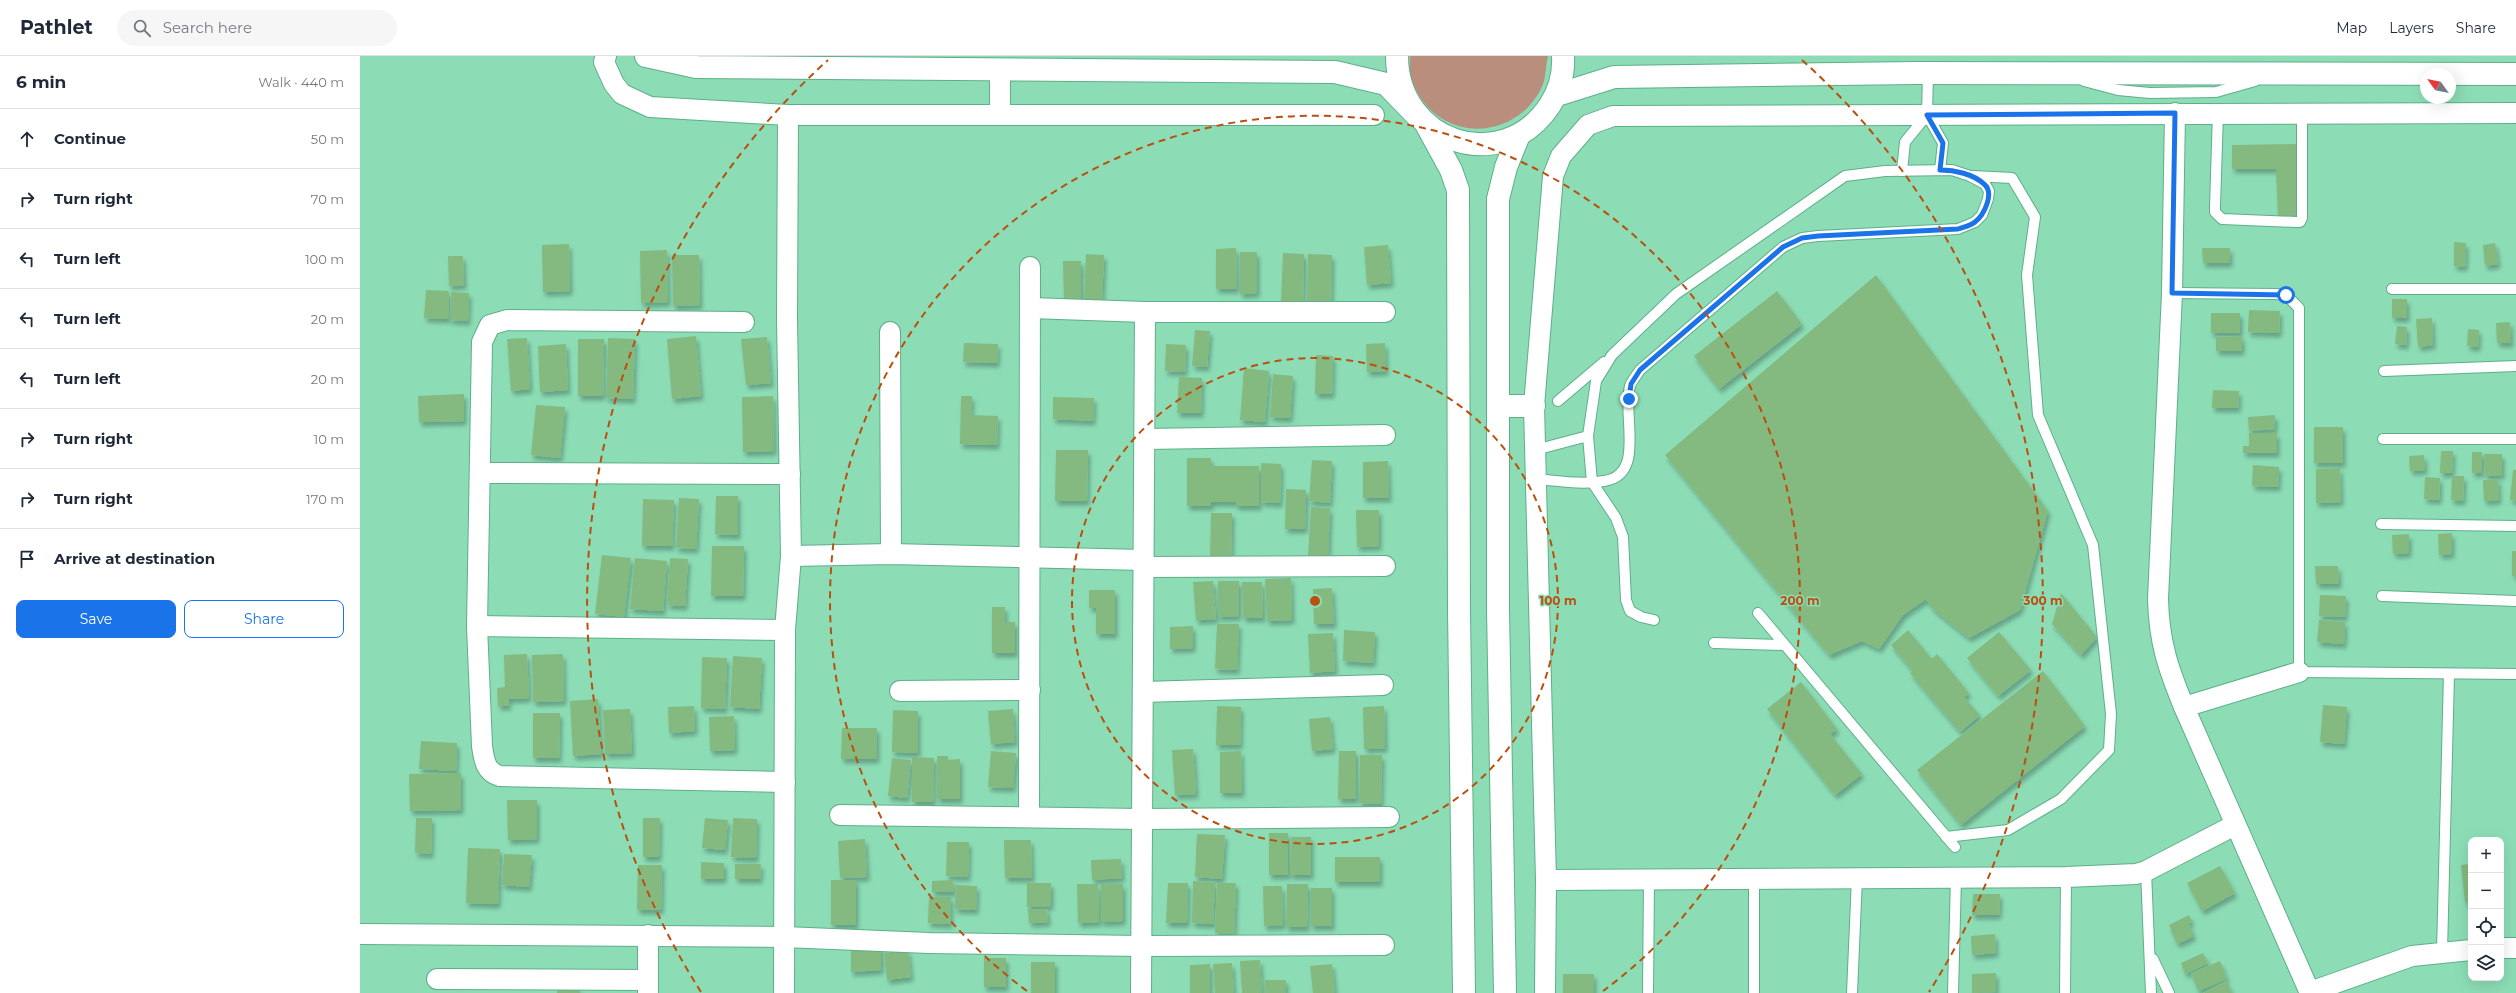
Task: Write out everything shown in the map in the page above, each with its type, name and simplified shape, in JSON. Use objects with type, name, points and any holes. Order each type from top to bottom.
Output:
[{"type":"street","points":[[606,56],[604,62],[614,84],[622,94],[650,107],[788,115],[1374,115]]},
{"type":"street","points":[[646,56],[696,67],[1335,72],[1386,84],[1422,121],[1448,138],[1474,144],[1497,143],[1519,135],[1541,118],[1557,95],[1564,67],[1563,56]]},
{"type":"street","points":[[1397,56],[1397,72],[1404,96],[1422,121],[1451,170],[1458,190],[1459,609],[1464,993]]},
{"type":"street","points":[[1000,70],[1000,116]]},
{"type":"street","points":[[1557,95],[1614,77],[1928,73],[2516,74]]},
{"type":"street","points":[[2175,113],[2172,293],[2158,600],[2159,630],[2169,671],[2235,825],[2310,992],[2412,956],[2468,950]]},
{"type":"street","points":[[1545,993],[1546,880],[1534,406],[1552,176],[1561,156],[1588,125],[1613,116],[2516,113]]},
{"type":"street","points":[[784,993],[785,630],[791,556],[787,319],[788,115]]},
{"type":"street","points":[[1505,993],[1498,610],[1498,199],[1506,167],[1519,135]]},
{"type":"street","points":[[1029,817],[1030,267]]},
{"type":"street","points":[[1030,308],[1145,312],[1386,312]]},
{"type":"street","points":[[1142,993],[1145,312]]},
{"type":"street","points":[[744,322],[507,320],[490,325],[482,342],[477,626],[482,746],[484,761],[493,774],[500,776],[785,782]]},
{"type":"street","points":[[890,332],[891,554]]},
{"type":"street","points":[[1499,406],[1534,406]]},
{"type":"street","points":[[1145,439],[1385,435]]},
{"type":"street","points":[[480,473],[790,474]]},
{"type":"street","points":[[791,556],[891,554],[1030,557],[1144,563],[1385,566]]},
{"type":"street","points":[[477,626],[785,630]]},
{"type":"street","points":[[2184,707],[2299,672]]},
{"type":"street","points":[[1143,692],[1383,684]]},
{"type":"street","points":[[900,691],[1030,690]]},
{"type":"street","points":[[840,815],[1142,819],[1389,817]]},
{"type":"street","points":[[1546,880],[2066,877],[2136,874],[2235,825]]},
{"type":"street","points":[[360,934],[784,937],[928,943],[1142,946],[1384,945]]},
{"type":"street","points":[[437,979],[648,986],[648,935]]},
{"type":"street","points":[[2504,948],[2516,948]]},
{"type":"lane","points":[[1928,73],[1927,115],[1943,143],[1940,170]]},
{"type":"lane","points":[[2218,113],[2215,206],[2218,216],[2222,219],[2300,222],[2302,218],[2302,113]]},
{"type":"lane","points":[[1902,171],[1905,142],[1927,115]]},
{"type":"lane","points":[[1536,479],[1592,482],[1604,481],[1618,476],[1630,460],[1629,399],[1631,384],[1640,370],[1783,247],[1802,238],[1818,236],[1958,229],[1969,226],[1982,215],[1988,199],[1988,191],[1985,184],[1970,176],[1952,170],[1902,171],[1845,176],[1676,294],[1612,355],[1558,401]]},
{"type":"lane","points":[[1946,837],[2008,830],[2061,799],[2109,750],[2111,714],[2092,545],[2038,415],[2027,275],[2035,217],[2012,178],[1970,176]]},
{"type":"lane","points":[[2392,289],[2516,289]]},
{"type":"lane","points":[[2172,293],[2286,295],[2299,308],[2299,672],[2516,674]]},
{"type":"lane","points":[[1612,355],[1596,381],[1588,436],[1592,482],[1616,518],[1623,537],[1626,600],[1630,611],[1641,617],[1654,620]]},
{"type":"lane","points":[[2384,371],[2516,366]]},
{"type":"lane","points":[[1535,450],[1588,436]]},
{"type":"lane","points":[[2384,439],[2516,439]]},
{"type":"lane","points":[[2381,524],[2516,526]]},
{"type":"lane","points":[[2382,596],[2516,601]]},
{"type":"lane","points":[[1758,613],[1955,847]]},
{"type":"lane","points":[[1714,644],[1784,645]]},
{"type":"lane","points":[[2442,952],[2449,674]]},
{"type":"lane","points":[[2146,870],[2151,955],[2151,993]]},
{"type":"lane","points":[[1953,993],[1956,877]]},
{"type":"lane","points":[[2065,993],[2066,877]]},
{"type":"lane","points":[[1852,993],[1857,878]]},
{"type":"lane","points":[[1648,993],[1649,879]]},
{"type":"lane","points":[[1754,879],[1754,993]]},
{"type":"lane","points":[[2151,955],[2169,993]]},
{"type":"shaded area","points":[[1410,56],[1548,56],[1543,85],[1536,98],[1524,111],[1508,121],[1492,127],[1475,129],[1458,126],[1443,119],[1429,109],[1419,94],[1411,77]]},
{"type":"building","points":[[2300,144],[2299,217],[2278,217],[2276,169],[2232,169],[2232,145]]},
{"type":"building","points":[[2454,242],[2466,243],[2465,267],[2454,266]]},
{"type":"building","points":[[2495,243],[2498,264],[2485,266],[2483,245]]},
{"type":"building","points":[[569,244],[570,291],[543,292],[542,245]]},
{"type":"building","points":[[1388,245],[1391,283],[1367,285],[1364,247]]},
{"type":"building","points":[[1236,248],[1237,289],[1216,289],[1216,249]]},
{"type":"building","points":[[2202,248],[2230,248],[2230,263],[2203,263]]},
{"type":"building","points":[[667,250],[668,302],[641,303],[640,251]]},
{"type":"building","points":[[1240,252],[1257,252],[1257,293],[1240,294]]},
{"type":"building","points":[[1283,253],[1304,254],[1303,302],[1281,301]]},
{"type":"building","points":[[1086,254],[1104,255],[1102,303],[1084,302]]},
{"type":"building","points":[[1308,254],[1332,255],[1331,302],[1307,301]]},
{"type":"building","points":[[672,255],[699,255],[700,305],[673,306]]},
{"type":"building","points":[[448,256],[463,256],[464,285],[449,286]]},
{"type":"building","points":[[1063,261],[1081,261],[1081,303],[1064,303]]},
{"type":"building","points":[[1876,275],[2048,511],[2020,610],[1969,638],[1933,609],[1926,599],[1903,615],[1879,649],[1862,641],[1829,655],[1665,455]]},
{"type":"building","points":[[426,290],[449,291],[448,319],[424,318]]},
{"type":"building","points":[[1777,291],[1802,324],[1719,389],[1694,356]]},
{"type":"building","points":[[451,292],[469,293],[468,321],[450,320]]},
{"type":"building","points":[[2392,299],[2407,299],[2407,318],[2392,318]]},
{"type":"building","points":[[2249,310],[2280,311],[2279,333],[2248,332]]},
{"type":"building","points":[[2211,313],[2240,313],[2240,333],[2211,333]]},
{"type":"building","points":[[2432,318],[2433,345],[2418,347],[2416,319]]},
{"type":"building","points":[[2510,322],[2511,343],[2497,343],[2496,323]]},
{"type":"building","points":[[2397,326],[2407,327],[2406,345],[2395,344]]},
{"type":"building","points":[[2468,329],[2479,330],[2478,347],[2467,346]]},
{"type":"building","points":[[1195,330],[1210,331],[1207,367],[1192,366]]},
{"type":"building","points":[[696,336],[701,396],[672,399],[667,339]]},
{"type":"building","points":[[2242,336],[2242,351],[2216,351],[2216,337]]},
{"type":"building","points":[[767,337],[771,383],[746,385],[741,339]]},
{"type":"building","points":[[527,338],[530,389],[511,391],[507,339]]},
{"type":"building","points":[[608,338],[635,339],[633,399],[606,398]]},
{"type":"building","points":[[578,339],[604,339],[603,396],[578,396]]},
{"type":"building","points":[[964,343],[998,344],[997,363],[963,362]]},
{"type":"building","points":[[1385,343],[1386,371],[1367,372],[1366,344]]},
{"type":"building","points":[[566,344],[568,390],[540,392],[538,346]]},
{"type":"building","points":[[1166,344],[1186,345],[1185,372],[1165,371]]},
{"type":"building","points":[[1316,355],[1333,356],[1332,394],[1315,394]]},
{"type":"building","points":[[1244,368],[1269,371],[1265,422],[1240,420]]},
{"type":"building","points":[[1273,374],[1293,376],[1290,418],[1270,417]]},
{"type":"building","points":[[1179,377],[1202,378],[1201,413],[1177,413]]},
{"type":"building","points":[[2213,390],[2239,391],[2238,408],[2212,408]]},
{"type":"building","points":[[464,394],[464,421],[419,422],[418,396]]},
{"type":"building","points":[[773,396],[774,451],[743,452],[742,397]]},
{"type":"building","points":[[961,396],[972,396],[971,415],[998,416],[997,445],[960,444]]},
{"type":"building","points":[[1053,397],[1094,398],[1093,421],[1053,419]]},
{"type":"building","points":[[536,405],[565,407],[560,458],[531,455]]},
{"type":"building","points":[[2275,415],[2275,429],[2249,431],[2248,417]]},
{"type":"building","points":[[2314,427],[2343,427],[2343,463],[2314,463]]},
{"type":"building","points":[[2249,433],[2277,433],[2277,453],[2243,453],[2243,446],[2249,446]]},
{"type":"building","points":[[1056,450],[1088,450],[1087,501],[1055,501]]},
{"type":"building","points":[[2441,451],[2453,451],[2452,473],[2440,473]]},
{"type":"building","points":[[2472,452],[2482,452],[2482,473],[2472,473]]},
{"type":"building","points":[[2484,454],[2502,454],[2502,475],[2485,476]]},
{"type":"building","points":[[2424,455],[2425,470],[2410,471],[2409,456]]},
{"type":"building","points":[[1187,458],[1211,458],[1211,466],[1259,466],[1259,506],[1236,506],[1236,502],[1211,502],[1211,506],[1187,506]]},
{"type":"building","points":[[1312,460],[1332,461],[1330,503],[1309,501]]},
{"type":"building","points":[[1388,461],[1389,498],[1363,498],[1363,462]]},
{"type":"building","points":[[1261,463],[1281,464],[1280,503],[1261,502]]},
{"type":"building","points":[[2253,465],[2279,467],[2278,487],[2252,486]]},
{"type":"building","points":[[2340,468],[2341,502],[2316,503],[2316,469]]},
{"type":"building","points":[[2513,470],[2516,470],[2516,501],[2510,500]]},
{"type":"building","points":[[2452,476],[2464,476],[2463,501],[2451,500]]},
{"type":"building","points":[[2425,477],[2440,478],[2439,500],[2424,499]]},
{"type":"building","points":[[2498,479],[2499,500],[2484,501],[2483,480]]},
{"type":"building","points":[[1286,489],[1306,490],[1305,529],[1285,529]]},
{"type":"building","points":[[716,496],[738,496],[738,535],[715,534]]},
{"type":"building","points":[[679,498],[699,499],[696,549],[676,548]]},
{"type":"building","points":[[643,499],[674,500],[672,546],[642,546]]},
{"type":"building","points":[[1311,507],[1330,508],[1328,557],[1308,556]]},
{"type":"building","points":[[1356,510],[1379,510],[1379,546],[1357,547]]},
{"type":"building","points":[[1211,513],[1232,513],[1231,558],[1210,558]]},
{"type":"building","points":[[2452,533],[2452,554],[2439,555],[2438,534]]},
{"type":"building","points":[[2409,534],[2409,553],[2393,554],[2392,535]]},
{"type":"building","points":[[712,546],[744,546],[743,596],[711,596]]},
{"type":"building","points":[[2512,551],[2516,551],[2516,576],[2512,576]]},
{"type":"building","points":[[602,555],[631,558],[624,617],[595,614]]},
{"type":"building","points":[[635,558],[667,561],[663,611],[630,609]]},
{"type":"building","points":[[670,558],[688,559],[685,606],[667,605]]},
{"type":"building","points":[[2315,566],[2338,566],[2339,584],[2316,584]]},
{"type":"building","points":[[1291,578],[1292,620],[1267,621],[1265,579]]},
{"type":"building","points":[[1213,581],[1216,619],[1196,620],[1193,582]]},
{"type":"building","points":[[1218,581],[1239,581],[1239,616],[1218,617]]},
{"type":"building","points":[[1242,582],[1262,582],[1263,618],[1243,618]]},
{"type":"building","points":[[1332,588],[1334,624],[1314,624],[1313,589]]},
{"type":"building","points":[[1089,590],[1115,590],[1115,634],[1096,634],[1096,608],[1089,608]]},
{"type":"building","points":[[2061,593],[2097,637],[2081,655],[2052,624]]},
{"type":"building","points":[[2320,595],[2346,596],[2345,617],[2319,616]]},
{"type":"building","points":[[992,607],[1005,607],[1005,622],[1015,622],[1015,653],[992,653]]},
{"type":"building","points":[[2319,620],[2345,622],[2344,644],[2317,642]]},
{"type":"building","points":[[1217,624],[1239,624],[1237,670],[1215,669]]},
{"type":"building","points":[[1193,626],[1193,648],[1170,649],[1170,627]]},
{"type":"building","points":[[1344,630],[1375,632],[1373,663],[1343,661]]},
{"type":"building","points":[[1908,630],[1932,659],[1937,654],[1969,693],[1964,697],[1980,715],[1960,732],[1910,673],[1913,671],[1891,645]]},
{"type":"building","points":[[1999,632],[2031,670],[1998,696],[1967,658]]},
{"type":"building","points":[[1333,633],[1335,671],[1310,673],[1308,634]]},
{"type":"building","points":[[527,654],[529,698],[508,699],[509,706],[498,706],[497,688],[505,687],[504,655]]},
{"type":"building","points":[[563,654],[564,701],[533,702],[532,655]]},
{"type":"building","points":[[733,656],[762,658],[759,709],[730,707]]},
{"type":"building","points":[[702,657],[727,658],[725,709],[701,708]]},
{"type":"building","points":[[2043,671],[2085,726],[1961,825],[1917,770]]},
{"type":"building","points":[[1801,682],[1837,729],[1830,734],[1862,774],[1835,795],[1767,709]]},
{"type":"building","points":[[598,699],[601,754],[573,756],[570,701]]},
{"type":"building","points":[[2323,705],[2347,707],[2344,744],[2320,742]]},
{"type":"building","points":[[694,706],[695,731],[669,733],[668,707]]},
{"type":"building","points":[[1217,706],[1241,707],[1240,745],[1216,745]]},
{"type":"building","points":[[1384,706],[1385,748],[1364,749],[1363,707]]},
{"type":"building","points":[[630,709],[632,753],[605,754],[603,710]]},
{"type":"building","points":[[1013,709],[1015,742],[991,744],[988,711]]},
{"type":"building","points":[[893,710],[918,711],[918,753],[892,752]]},
{"type":"building","points":[[533,713],[560,713],[559,758],[533,758]]},
{"type":"building","points":[[734,716],[735,750],[710,751],[709,717]]},
{"type":"building","points":[[1330,717],[1333,749],[1312,751],[1309,719]]},
{"type":"building","points":[[842,728],[877,728],[877,759],[841,759]]},
{"type":"building","points":[[421,741],[457,743],[456,771],[419,769]]},
{"type":"building","points":[[1193,749],[1196,794],[1175,795],[1172,750]]},
{"type":"building","points":[[991,751],[1016,753],[1013,788],[988,787]]},
{"type":"building","points":[[1241,751],[1242,793],[1220,793],[1220,752]]},
{"type":"building","points":[[1339,751],[1356,751],[1356,799],[1338,799]]},
{"type":"building","points":[[1360,755],[1382,755],[1381,804],[1359,803]]},
{"type":"building","points":[[937,756],[948,756],[948,760],[960,759],[960,799],[937,799]]},
{"type":"building","points":[[912,757],[934,758],[933,802],[912,802]]},
{"type":"building","points":[[892,758],[911,760],[907,798],[888,796]]},
{"type":"building","points":[[461,773],[461,810],[410,811],[409,774]]},
{"type":"building","points":[[507,800],[537,800],[537,839],[508,840]]},
{"type":"building","points":[[416,818],[432,818],[431,854],[415,853]]},
{"type":"building","points":[[643,818],[660,818],[659,857],[643,857]]},
{"type":"building","points":[[705,818],[728,820],[725,850],[702,848]]},
{"type":"building","points":[[733,818],[757,819],[756,858],[731,857]]},
{"type":"building","points":[[1269,833],[1288,833],[1288,875],[1269,875]]},
{"type":"building","points":[[1197,834],[1225,835],[1222,879],[1195,877]]},
{"type":"building","points":[[1291,837],[1311,837],[1311,875],[1290,875]]},
{"type":"building","points":[[865,839],[867,877],[840,878],[838,841]]},
{"type":"building","points":[[1004,840],[1031,840],[1032,878],[1005,878]]},
{"type":"building","points":[[947,842],[969,842],[968,877],[946,876]]},
{"type":"building","points":[[468,848],[500,849],[498,904],[466,903]]},
{"type":"building","points":[[504,854],[532,855],[529,887],[502,885]]},
{"type":"building","points":[[1335,857],[1380,857],[1380,882],[1335,882]]},
{"type":"building","points":[[1121,859],[1122,878],[1092,880],[1091,860]]},
{"type":"building","points":[[701,862],[724,863],[724,879],[701,879]]},
{"type":"building","points":[[735,864],[761,864],[760,879],[735,879]]},
{"type":"building","points":[[2468,864],[2468,902],[2465,902],[2461,865]]},
{"type":"building","points":[[638,865],[662,865],[661,910],[637,910]]},
{"type":"building","points":[[2220,866],[2235,893],[2202,911],[2187,883]]},
{"type":"building","points":[[831,880],[856,880],[856,925],[831,925]]},
{"type":"building","points":[[953,880],[954,892],[932,892],[932,881]]},
{"type":"building","points":[[1193,881],[1215,882],[1213,924],[1192,923]]},
{"type":"building","points":[[1027,883],[1051,883],[1051,906],[1027,907]]},
{"type":"building","points":[[1168,883],[1188,883],[1187,923],[1166,923]]},
{"type":"building","points":[[1217,883],[1236,883],[1234,934],[1215,933]]},
{"type":"building","points":[[1077,884],[1098,884],[1099,922],[1078,923]]},
{"type":"building","points":[[1101,884],[1123,884],[1123,921],[1101,922]]},
{"type":"building","points":[[1287,884],[1308,884],[1307,927],[1286,927]]},
{"type":"building","points":[[956,885],[977,886],[976,910],[955,909]]},
{"type":"building","points":[[1263,886],[1282,886],[1283,925],[1264,926]]},
{"type":"building","points":[[1311,888],[1332,888],[1332,926],[1311,926]]},
{"type":"building","points":[[1973,894],[2000,894],[1999,915],[1972,915]]},
{"type":"building","points":[[929,897],[951,897],[950,924],[928,923]]},
{"type":"building","points":[[1028,909],[1047,909],[1048,922],[1029,923]]},
{"type":"building","points":[[2189,915],[2192,921],[2188,923],[2194,936],[2177,944],[2169,925]]},
{"type":"building","points":[[1995,934],[1996,953],[1972,955],[1971,936]]},
{"type":"building","points":[[851,946],[881,946],[881,970],[851,972]]},
{"type":"building","points":[[908,950],[911,977],[887,980],[884,953]]},
{"type":"building","points":[[2203,953],[2208,963],[2185,974],[2181,963]]},
{"type":"building","points":[[984,958],[1006,958],[1006,987],[984,987]]},
{"type":"building","points":[[1260,960],[1262,993],[1242,993],[1240,961]]},
{"type":"building","points":[[2220,961],[2227,979],[2198,991],[2191,973]]},
{"type":"building","points":[[1031,962],[1055,962],[1055,993],[1031,993]]},
{"type":"building","points":[[1232,963],[1234,993],[1215,993],[1213,964]]},
{"type":"building","points":[[1210,964],[1210,993],[1190,993],[1190,965]]},
{"type":"building","points":[[1332,964],[1335,993],[1313,993],[1310,966]]},
{"type":"building","points":[[1996,973],[1996,992],[1972,993],[1972,974]]},
{"type":"building","points":[[1563,974],[1594,974],[1594,993],[1563,993]]},
{"type":"building","points":[[1265,980],[1286,980],[1286,993],[1265,993]]},
{"type":"building","points":[[2226,981],[2232,993],[2203,993]]},
{"type":"building","points":[[580,989],[580,993],[557,993],[557,990]]},
{"type":"route","points":[[1629,399],[1631,384],[1640,370],[1783,247],[1802,238],[1958,229],[1969,226],[1975,222],[1982,215],[1988,199],[1988,191],[1985,184],[1970,176],[1952,170],[1940,170],[1943,143],[1927,115],[2175,113],[2172,293],[2286,295]]}]
